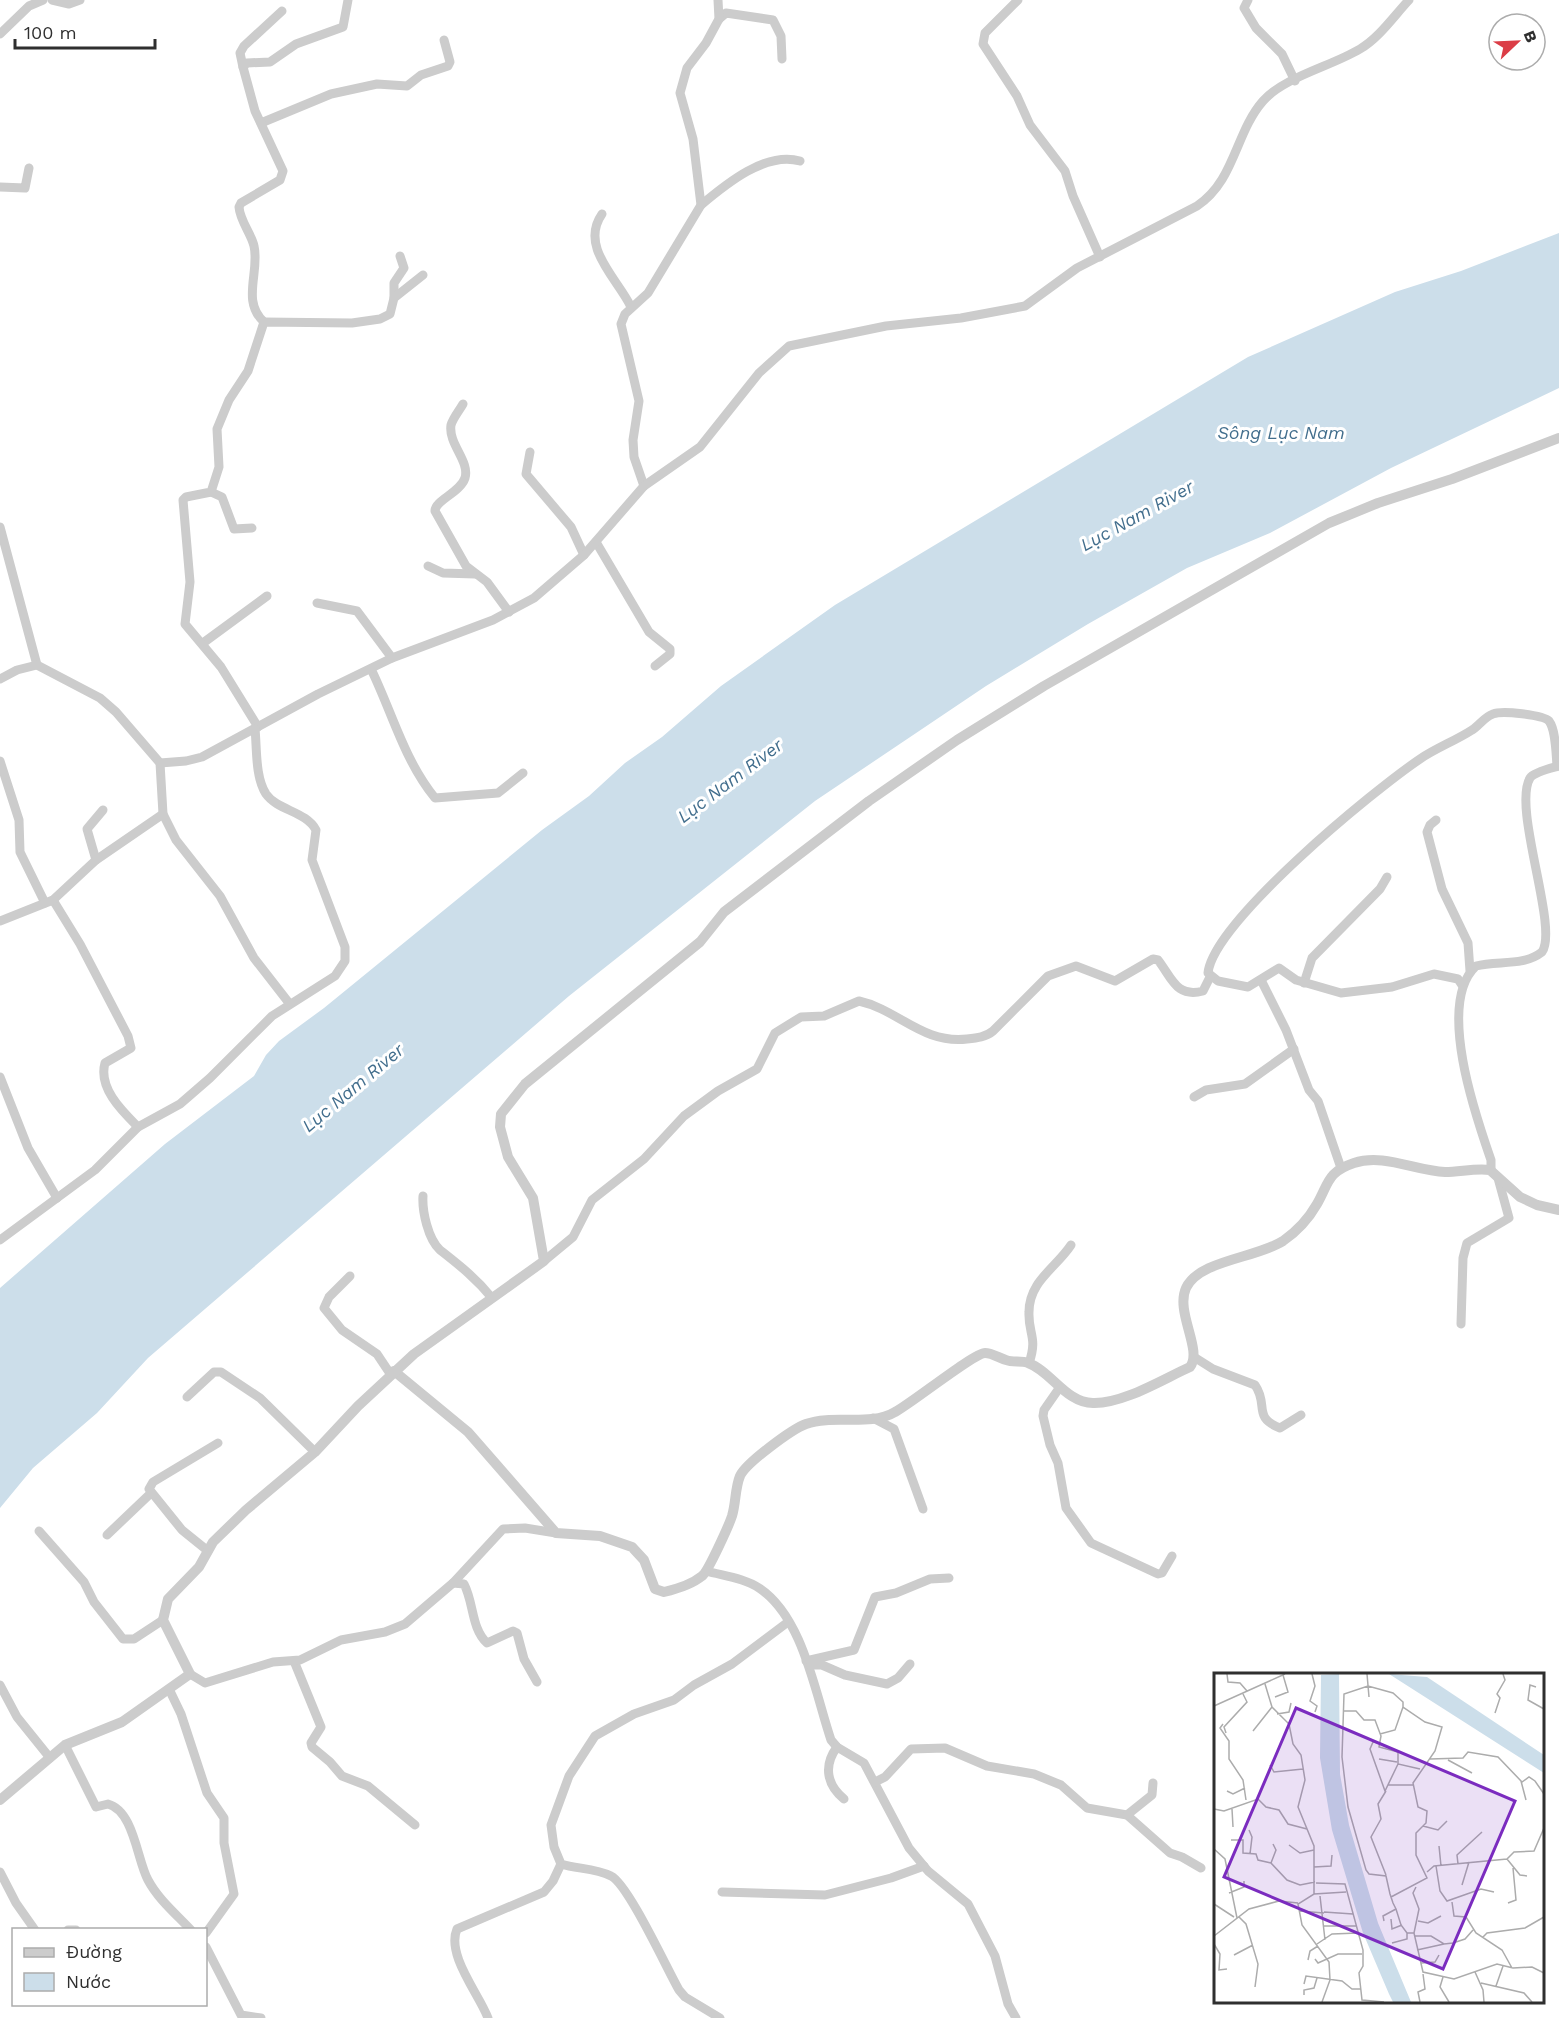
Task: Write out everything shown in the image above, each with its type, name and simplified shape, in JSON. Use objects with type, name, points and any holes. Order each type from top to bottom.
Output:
[{"type":"street","points":[[0,34],[29,6],[43,0]]},
{"type":"street","points":[[52,0],[69,4],[80,0]]},
{"type":"street","points":[[243,68],[248,63],[270,62],[296,44],[343,27],[346,21],[348,0]]},
{"type":"street","points":[[718,0],[719,15]]},
{"type":"street","points":[[700,206],[693,139],[680,93],[687,68],[706,43],[724,0]]},
{"type":"street","points":[[1018,0],[985,33],[983,44],[1017,96],[1030,125],[1065,171],[1073,196],[1100,257]]},
{"type":"street","points":[[1248,0],[1244,8],[1248,18],[1282,54],[1295,81]]},
{"type":"street","points":[[160,763],[202,757],[392,658],[509,612],[554,584],[596,542],[644,486],[700,447],[759,373],[789,346],[886,326],[960,318],[1025,306],[1077,268],[1160,227],[1205,201],[1223,179],[1258,108],[1272,93],[1363,47],[1409,0]]},
{"type":"street","points":[[264,322],[253,306],[254,245],[238,207],[284,176],[255,111],[240,52],[282,11]]},
{"type":"street","points":[[719,15],[726,13],[773,20],[781,36],[782,59]]},
{"type":"street","points":[[261,123],[331,94],[377,84],[407,86],[421,75],[448,66],[450,62],[444,40]]},
{"type":"street","points":[[644,486],[634,456],[633,440],[639,401],[621,324],[631,307],[648,292],[700,206],[729,182],[755,168],[787,158],[800,161]]},
{"type":"street","points":[[0,187],[26,188],[29,168]]},
{"type":"street","points":[[602,214],[596,226],[597,249],[631,307]]},
{"type":"street","points":[[264,322],[352,323],[380,319],[390,314],[394,298],[393,283],[404,268],[400,256]]},
{"type":"street","points":[[394,298],[423,275]]},
{"type":"street","points":[[212,492],[219,467],[217,429],[229,400],[248,371],[264,322]]},
{"type":"street","points":[[463,404],[451,423],[451,431],[466,474],[462,486],[434,507],[466,566],[487,582],[509,612]]},
{"type":"street","points":[[544,1261],[533,1198],[508,1157],[500,1127],[501,1114],[525,1084],[700,942],[724,912],[869,801],[957,740],[1275,552],[1355,511],[1452,479],[1559,438]]},
{"type":"street","points":[[530,452],[526,474],[571,527],[584,555]]},
{"type":"street","points":[[1,1236],[95,1170],[138,1127],[180,1104],[210,1078],[257,1028],[288,1004],[335,976],[345,961],[346,954],[312,860],[315,830],[309,821],[273,801],[266,794],[260,780],[257,728],[203,643],[185,624],[189,582],[183,505],[186,497],[212,492],[222,497],[234,529],[252,528]]},
{"type":"street","points":[[0,527],[38,665]]},
{"type":"street","points":[[596,542],[649,632],[670,649],[670,654],[655,666]]},
{"type":"street","points":[[428,566],[443,573],[478,574]]},
{"type":"street","points":[[203,643],[267,596]]},
{"type":"street","points":[[317,603],[357,611],[392,658]]},
{"type":"street","points":[[0,679],[17,670],[38,665],[100,698],[116,712],[160,763],[163,814],[176,840],[220,896],[254,958],[288,1004]]},
{"type":"street","points":[[371,669],[389,705],[398,736],[435,798],[440,800],[498,793],[523,773]]},
{"type":"street","points":[[1461,1324],[1463,1258],[1467,1243],[1509,1218],[1495,1174],[1491,1160],[1464,1077],[1460,1015],[1462,985],[1470,971],[1482,965],[1511,963],[1532,957],[1544,951],[1550,941],[1544,874],[1529,819],[1528,787],[1530,778],[1536,773],[1558,766],[1551,724],[1544,718],[1501,711],[1487,717],[1473,730],[1448,742],[1389,781],[1362,806],[1322,835],[1224,938],[1211,959],[1208,973],[1210,977],[1203,991],[1187,993],[1177,989],[1158,960],[1154,959],[1115,981],[1076,966],[1048,975],[988,1036],[947,1041],[920,1031],[859,1001],[824,1016],[801,1017],[775,1033],[757,1069],[684,1116],[644,1159],[601,1191],[592,1200],[573,1237],[544,1261],[429,1342],[393,1373],[315,1452],[246,1510],[213,1542],[189,1580],[168,1599],[163,1620],[190,1674],[205,1683],[273,1662],[294,1661],[340,1640],[385,1632],[405,1624],[453,1583],[502,1529],[525,1528],[600,1536],[632,1547],[644,1560],[652,1583],[659,1592],[679,1588],[699,1578],[706,1571],[732,1516],[739,1478],[747,1463],[773,1447],[792,1431],[806,1424],[827,1418],[873,1418],[893,1414],[951,1375],[975,1355],[988,1352],[1009,1362],[1029,1363],[1060,1387],[1085,1401],[1102,1402],[1136,1392],[1190,1367],[1194,1357],[1184,1317],[1183,1296],[1189,1283],[1202,1272],[1248,1257],[1287,1238],[1317,1205],[1331,1175],[1341,1168],[1356,1162],[1371,1161],[1438,1171],[1495,1174],[1520,1197],[1537,1205],[1559,1210]]},
{"type":"street","points":[[0,761],[19,820],[20,852],[128,1036],[131,1048],[105,1063],[104,1077],[117,1106],[138,1127]]},
{"type":"street","points":[[96,860],[87,829],[103,810]]},
{"type":"street","points":[[0,921],[49,902],[96,860],[163,814]]},
{"type":"street","points":[[1436,820],[1427,832],[1442,889],[1468,943],[1470,971]]},
{"type":"street","points":[[1304,983],[1312,958],[1380,889],[1387,878]]},
{"type":"street","points":[[1210,977],[1248,987],[1279,968],[1304,983],[1341,993],[1392,987],[1434,974],[1458,979],[1462,985]]},
{"type":"street","points":[[1261,980],[1294,1049],[1310,1090],[1321,1108],[1341,1168]]},
{"type":"street","points":[[1194,1097],[1206,1090],[1245,1084],[1294,1049]]},
{"type":"street","points":[[0,1077],[28,1148],[57,1198]]},
{"type":"street","points":[[423,1196],[423,1208],[438,1248],[465,1268],[492,1298]]},
{"type":"street","points":[[1029,1363],[1035,1341],[1028,1313],[1033,1291],[1071,1245]]},
{"type":"street","points":[[350,1276],[330,1297],[324,1308],[342,1329],[377,1354],[393,1373],[468,1432],[556,1533]]},
{"type":"street","points":[[1194,1357],[1213,1369],[1255,1384],[1262,1397],[1262,1415],[1266,1421],[1280,1428],[1301,1415]]},
{"type":"street","points":[[187,1397],[214,1372],[221,1372],[264,1402],[315,1452]]},
{"type":"street","points":[[1060,1387],[1044,1410],[1043,1416],[1050,1445],[1058,1463],[1063,1499],[1073,1521],[1090,1543],[1158,1574],[1162,1573],[1172,1556]]},
{"type":"street","points":[[873,1418],[894,1429],[923,1509]]},
{"type":"street","points":[[208,1551],[194,1542],[150,1494],[149,1489],[153,1482],[218,1443]]},
{"type":"street","points":[[107,1535],[150,1494]]},
{"type":"street","points":[[39,1531],[84,1582],[94,1602],[123,1639],[134,1639],[163,1620]]},
{"type":"street","points":[[706,1571],[745,1581],[758,1587],[779,1607],[807,1664],[831,1740],[837,1748],[864,1763],[909,1848],[924,1866],[968,1904],[995,1956],[1005,1983],[1008,2004],[1016,2018]]},
{"type":"street","points":[[807,1664],[854,1650],[875,1598],[896,1593],[930,1579],[949,1578]]},
{"type":"street","points":[[453,1583],[464,1584],[471,1597],[473,1618],[486,1643],[513,1631],[517,1633],[525,1659],[537,1682]]},
{"type":"street","points":[[488,2018],[459,1958],[455,1937],[458,1929],[544,1892],[554,1881],[561,1864],[554,1847],[551,1825],[569,1776],[595,1736],[634,1713],[674,1700],[694,1685],[732,1664],[788,1622]]},
{"type":"street","points":[[294,1661],[321,1727],[311,1743],[312,1747],[342,1776],[368,1786],[415,1825]]},
{"type":"street","points":[[807,1664],[822,1665],[845,1675],[887,1684],[894,1682],[910,1664]]},
{"type":"street","points":[[0,1800],[65,1745],[122,1722],[190,1674]]},
{"type":"street","points":[[0,1685],[17,1718],[51,1758]]},
{"type":"street","points":[[169,1689],[181,1714],[207,1792],[224,1818],[224,1843],[234,1894],[207,1932]]},
{"type":"street","points":[[65,1745],[96,1807],[108,1804],[118,1810],[136,1843],[147,1878],[162,1899],[190,1928]]},
{"type":"street","points":[[837,1748],[828,1764],[829,1780],[833,1789],[844,1799]]},
{"type":"street","points":[[875,1782],[885,1777],[911,1749],[945,1748],[987,1766],[1034,1774],[1061,1785],[1087,1808],[1127,1815],[1170,1853],[1201,1868]]},
{"type":"street","points":[[1127,1815],[1152,1795],[1153,1783]]},
{"type":"street","points":[[561,1864],[591,1870],[615,1879],[638,1910],[648,1934],[679,1990],[685,1997],[720,2018]]},
{"type":"street","points":[[722,1892],[825,1895],[891,1878],[924,1866]]},
{"type":"street","points":[[0,1872],[21,1910],[34,1928]]},
{"type":"street","points":[[207,1949],[241,2015],[261,2018]]},
{"type":"water","name":"Sông Lục Nam","points":[[1559,233],[1559,388],[1391,468],[1270,533],[1187,568],[1088,624],[986,686],[815,801],[569,996],[148,1358],[97,1413],[33,1468],[0,1508],[0,1288],[165,1144],[254,1076],[266,1055],[279,1041],[324,1008],[542,830],[589,796],[625,763],[662,737],[721,686],[835,605],[1248,357],[1395,292],[1461,271]]},
{"type":"water label","name":"Lục Nam River","points":[[1137,516]]},
{"type":"water label","name":"Lục Nam River","points":[[730,781]]},
{"type":"water label","name":"Lục Nam River","points":[[353,1088]]}]
